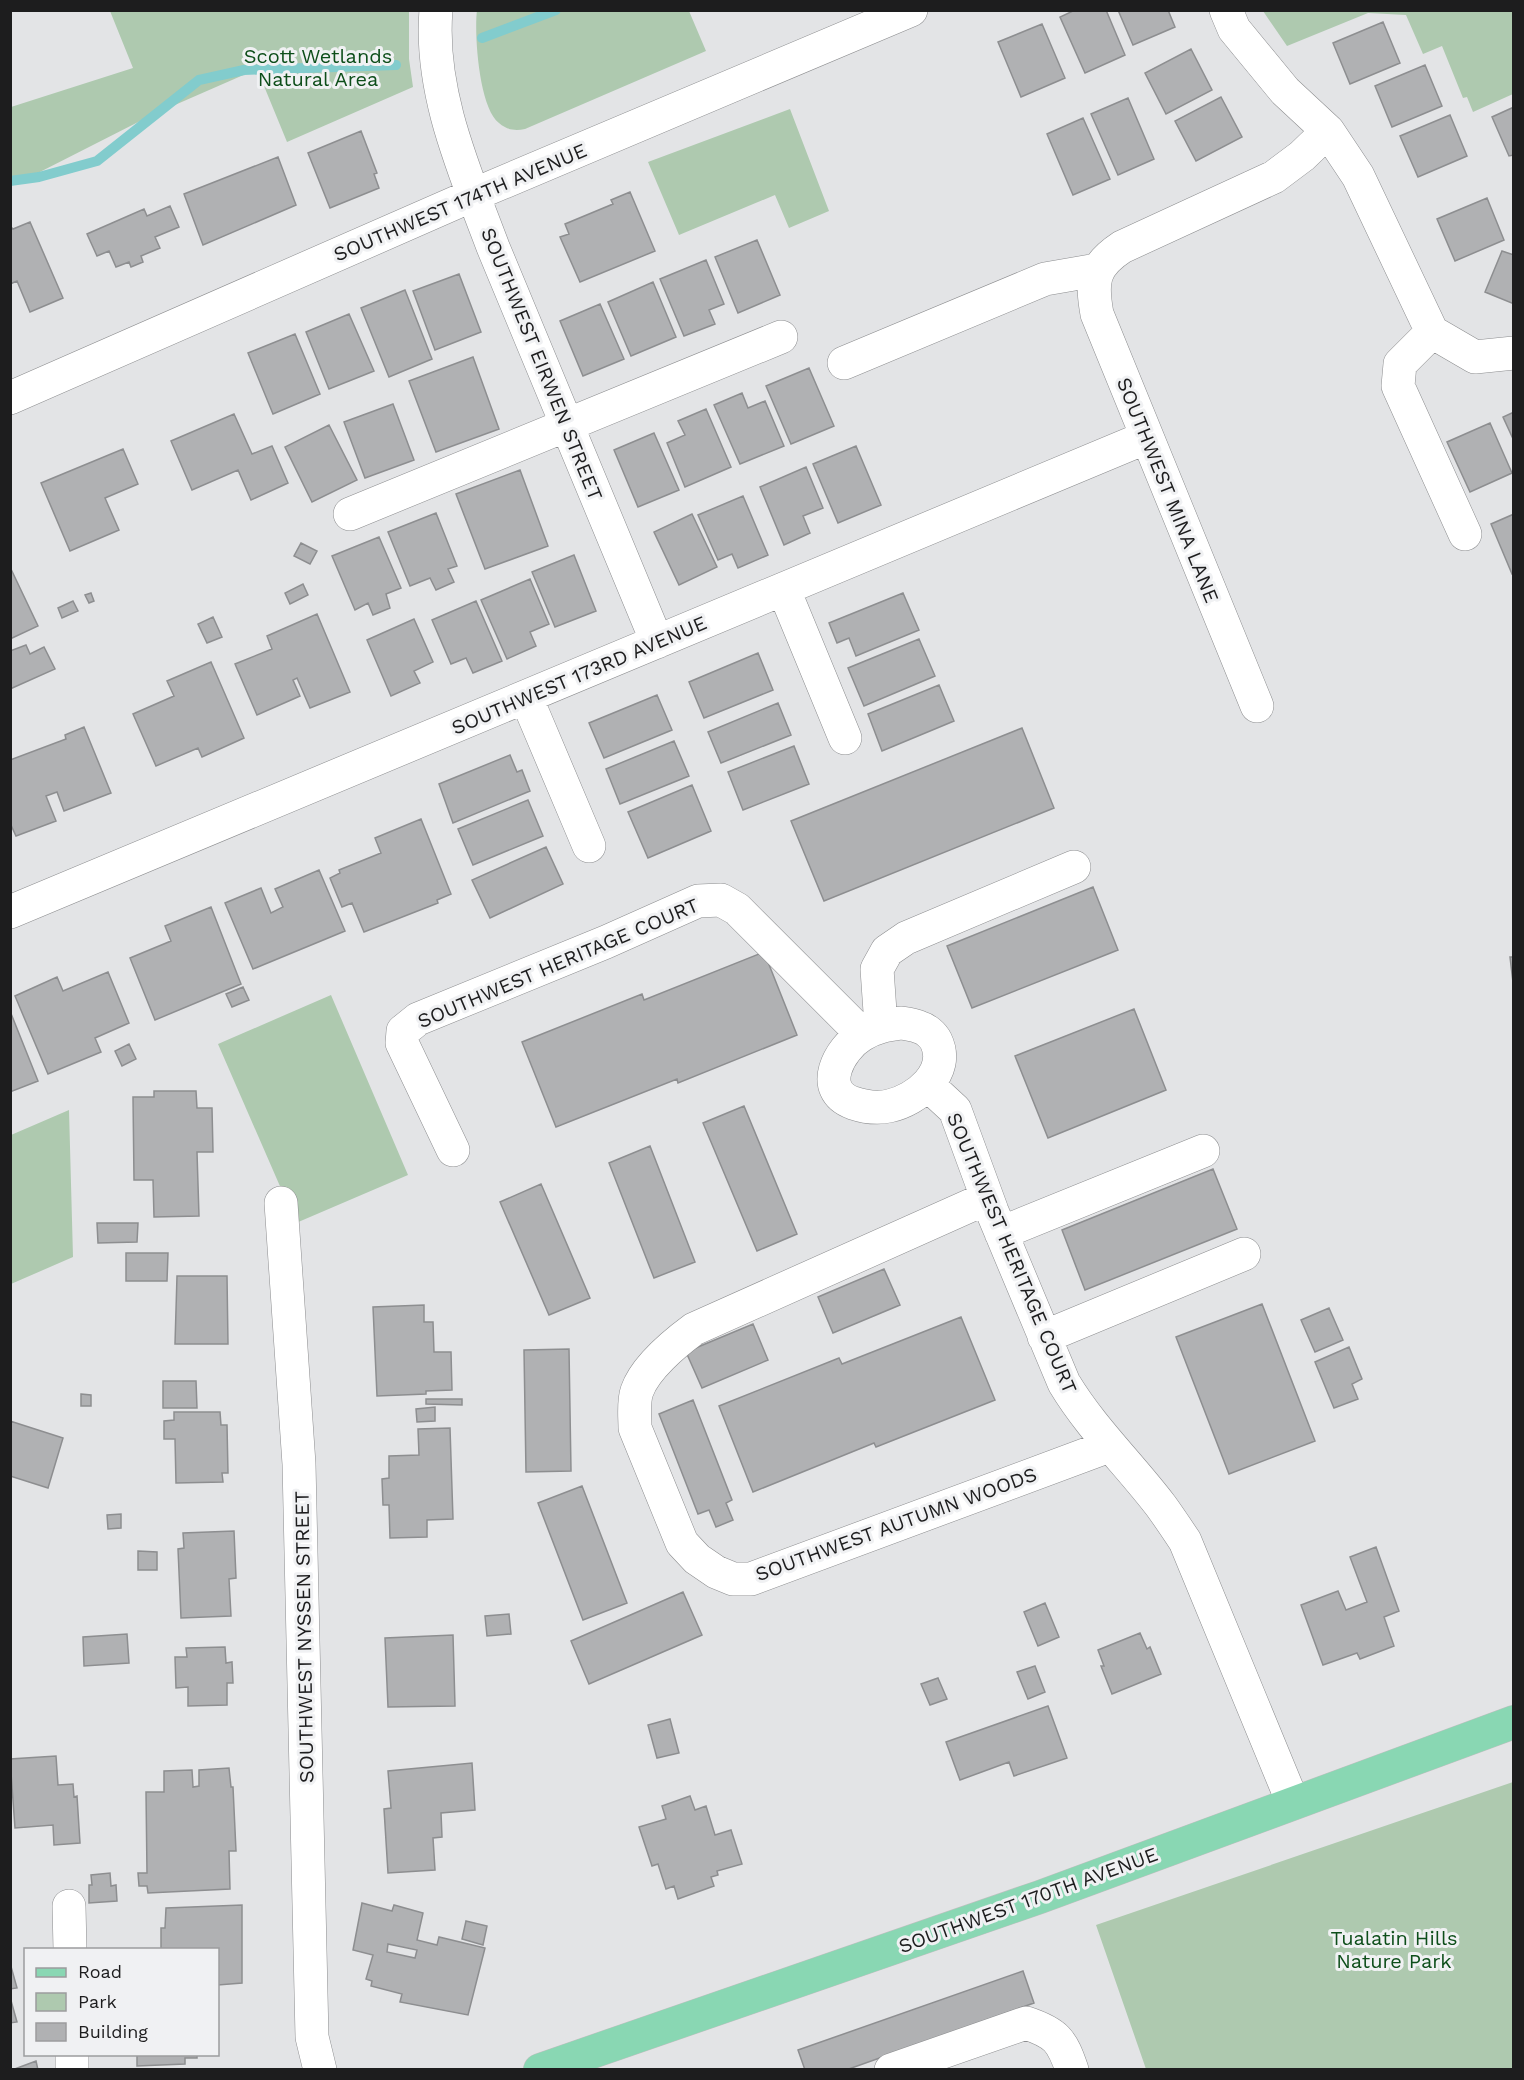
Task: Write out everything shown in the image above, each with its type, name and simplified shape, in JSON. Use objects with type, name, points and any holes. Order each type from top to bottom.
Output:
[{"type":"main road","name":"SOUTHWEST 170TH AVENUE","points":[[555,2067],[1040,1898],[1514,1722]]},
{"type":"street","name":"SOUTHWEST EIRWEN STREET","points":[[436,10],[435,30],[444,110],[493,247],[657,642]]},
{"type":"street","name":"SOUTHWEST 174TH AVENUE","points":[[10,398],[474,195],[911,10]]},
{"type":"street","points":[[1226,10],[1234,29],[1285,91],[1328,131],[1358,176],[1432,332],[1475,357],[1514,353]]},
{"type":"street","points":[[843,363],[1045,279],[1097,270],[1106,257],[1122,247],[1275,177],[1302,156],[1328,131]]},
{"type":"street","name":"SOUTHWEST MINA LANE","points":[[1097,270],[1093,292],[1097,314],[1257,706]]},
{"type":"street","points":[[1432,332],[1400,364],[1398,387],[1465,534]]},
{"type":"street","points":[[350,514],[781,337]]},
{"type":"street","name":"SOUTHWEST 173RD AVENUE","points":[[10,912],[1147,437]]},
{"type":"street","points":[[784,590],[845,738]]},
{"type":"street","points":[[526,697],[589,846]]},
{"type":"street","points":[[871,1030],[877,969],[887,951],[906,938],[1074,867]]},
{"type":"street","name":"SOUTHWEST HERITAGE COURT","points":[[453,1150],[402,1043],[404,1031],[418,1019],[606,942],[698,901],[721,900],[737,909],[871,1030]]},
{"type":"street","points":[[901,1023],[920,1027],[934,1036],[940,1050],[939,1067],[928,1085],[910,1098],[889,1106],[867,1108],[849,1101],[837,1090],[833,1076],[837,1061],[847,1046],[871,1030],[901,1023]]},
{"type":"street","name":"SOUTHWEST HERITAGE COURT","points":[[928,1085],[955,1110],[987,1198],[1064,1383],[1109,1446],[1161,1506],[1185,1540],[1293,1803]]},
{"type":"street","points":[[1001,1233],[1203,1151]]},
{"type":"street","name":"SOUTHWEST AUTUMN WOODS","points":[[987,1198],[694,1329],[676,1341],[654,1365],[637,1391],[634,1412],[635,1428],[682,1543],[697,1559],[716,1572],[733,1579],[751,1579],[1109,1446]]},
{"type":"street","name":"SOUTHWEST NYSSEN STREET","points":[[281,1203],[299,1464],[312,2037],[320,2070]]},
{"type":"street","points":[[1044,1337],[1244,1254]]},
{"type":"street","points":[[69,1906],[70,1948]]},
{"type":"street","points":[[891,2070],[1026,2023],[1046,2030],[1058,2038],[1066,2051],[1072,2070]]},
{"type":"green space","points":[[477,10],[689,11],[706,51],[525,129],[511,129],[499,123],[492,115],[482,87],[477,52]]},
{"type":"green space","name":"Scott Wetlands Natural Area","points":[[110,11],[409,11],[409,59],[413,87],[287,142],[257,69],[152,115],[32,176],[11,184],[11,107],[133,68]]},
{"type":"green space","points":[[1263,11],[1513,11],[1513,94],[1473,112],[1467,97],[1463,98],[1442,46],[1423,54],[1406,15],[1368,13],[1287,46]]},
{"type":"green space","points":[[790,109],[829,211],[789,228],[775,195],[679,235],[648,162]]},
{"type":"green space","points":[[331,995],[408,1175],[296,1223],[218,1044]]},
{"type":"green space","points":[[69,1110],[73,1257],[11,1284],[11,1135]]},
{"type":"green space","name":"Tualatin Hills Nature Park","points":[[1513,1782],[1513,2069],[1146,2069],[1096,1925]]},
{"type":"building","points":[[1075,10],[1106,10],[1125,55],[1085,73],[1060,17]]},
{"type":"building","points":[[1118,10],[1168,10],[1175,27],[1133,45]]},
{"type":"building","points":[[1383,22],[1400,63],[1350,84],[1333,43]]},
{"type":"building","points":[[1042,24],[1065,78],[1021,97],[998,42]]},
{"type":"building","points":[[1191,49],[1212,90],[1166,114],[1145,73]]},
{"type":"building","points":[[1425,65],[1442,106],[1392,127],[1375,86]]},
{"type":"building","points":[[1221,97],[1242,137],[1196,161],[1175,121]]},
{"type":"building","points":[[1128,98],[1154,159],[1118,175],[1091,114]]},
{"type":"building","points":[[1514,107],[1514,155],[1509,156],[1492,117]]},
{"type":"building","points":[[1450,115],[1467,156],[1418,177],[1400,136]]},
{"type":"building","points":[[1083,118],[1110,179],[1073,195],[1047,134]]},
{"type":"building","points":[[361,131],[377,173],[374,174],[379,188],[330,208],[308,153]]},
{"type":"building","points":[[278,157],[296,205],[203,245],[184,194]]},
{"type":"building","points":[[630,192],[655,251],[580,282],[560,237],[569,234],[565,224],[613,204],[611,200]]},
{"type":"building","points":[[1487,198],[1504,240],[1455,261],[1437,219]]},
{"type":"building","points":[[170,206],[179,227],[155,237],[160,248],[141,256],[143,262],[131,267],[129,262],[116,267],[109,251],[97,256],[87,234],[144,209],[147,216]]},
{"type":"building","points":[[30,222],[63,298],[30,312],[17,281],[10,284],[10,226],[13,229]]},
{"type":"building","points":[[757,240],[780,295],[738,313],[715,257]]},
{"type":"building","points":[[1502,251],[1514,255],[1514,304],[1485,292]]},
{"type":"building","points":[[706,260],[724,304],[709,310],[715,324],[684,336],[660,279]]},
{"type":"building","points":[[459,274],[481,332],[435,350],[413,291]]},
{"type":"building","points":[[653,282],[676,337],[631,356],[608,302]]},
{"type":"building","points":[[405,290],[432,359],[389,377],[361,308]]},
{"type":"building","points":[[600,304],[624,359],[583,376],[560,321]]},
{"type":"building","points":[[349,314],[374,371],[329,389],[306,332]]},
{"type":"building","points":[[295,334],[320,394],[273,414],[248,353]]},
{"type":"building","points":[[473,357],[499,429],[436,452],[409,381]]},
{"type":"building","points":[[809,368],[834,426],[791,444],[766,386]]},
{"type":"building","points":[[742,393],[748,408],[765,401],[784,446],[740,464],[714,405]]},
{"type":"building","points":[[393,404],[414,460],[365,478],[344,422]]},
{"type":"building","points":[[706,409],[731,467],[685,487],[667,443],[685,435],[678,421]]},
{"type":"building","points":[[1514,412],[1514,441],[1503,417]]},
{"type":"building","points":[[234,414],[252,454],[272,446],[288,483],[251,500],[238,470],[192,490],[171,441]]},
{"type":"building","points":[[1490,423],[1512,473],[1470,492],[1447,442]]},
{"type":"building","points":[[329,425],[357,480],[312,502],[285,447]]},
{"type":"building","points":[[654,433],[679,490],[638,507],[614,450]]},
{"type":"building","points":[[856,446],[881,505],[838,523],[813,464]]},
{"type":"building","points":[[123,449],[138,484],[105,498],[119,530],[70,551],[41,483]]},
{"type":"building","points":[[806,467],[823,508],[803,516],[810,533],[784,545],[760,487]]},
{"type":"building","points":[[520,470],[548,546],[485,569],[456,494]]},
{"type":"building","points":[[743,496],[768,555],[738,568],[732,554],[718,560],[698,515]]},
{"type":"building","points":[[436,513],[457,566],[448,569],[454,582],[436,590],[430,578],[410,586],[388,532]]},
{"type":"building","points":[[692,514],[717,567],[679,585],[654,532]]},
{"type":"building","points":[[1514,514],[1514,573],[1512,574],[1491,524]]},
{"type":"building","points":[[379,537],[401,588],[386,594],[390,608],[373,615],[368,603],[355,610],[332,556]]},
{"type":"building","points":[[301,543],[317,551],[310,564],[294,556]]},
{"type":"building","points":[[574,555],[596,611],[555,627],[532,572]]},
{"type":"building","points":[[10,567],[38,626],[10,639]]},
{"type":"building","points":[[530,579],[549,624],[530,632],[536,646],[507,659],[481,600]]},
{"type":"building","points":[[303,584],[308,595],[290,604],[285,593]]},
{"type":"building","points":[[91,593],[94,601],[89,603],[85,595]]},
{"type":"building","points":[[903,593],[919,630],[856,656],[849,638],[837,643],[829,623]]},
{"type":"building","points":[[73,601],[78,611],[62,618],[58,608]]},
{"type":"building","points":[[476,601],[502,661],[473,673],[466,658],[451,664],[432,620]]},
{"type":"building","points":[[317,614],[350,692],[310,708],[297,678],[293,680],[300,696],[257,715],[235,664],[272,649],[267,636]]},
{"type":"building","points":[[213,617],[222,637],[207,643],[198,624]]},
{"type":"building","points":[[414,619],[433,662],[414,671],[420,683],[391,696],[367,640]]},
{"type":"building","points":[[919,639],[935,676],[864,706],[848,668]]},
{"type":"building","points":[[26,645],[30,654],[44,647],[55,669],[10,689],[10,651]]},
{"type":"building","points":[[758,653],[773,690],[704,718],[689,682]]},
{"type":"building","points":[[211,662],[244,738],[202,757],[198,748],[156,766],[133,714],[174,696],[167,681]]},
{"type":"building","points":[[939,685],[954,721],[882,751],[868,714]]},
{"type":"building","points":[[657,695],[672,730],[604,758],[589,723]]},
{"type":"building","points":[[778,703],[791,735],[721,763],[708,732]]},
{"type":"building","points":[[84,727],[111,793],[64,811],[57,792],[46,796],[56,821],[16,836],[10,823],[10,760],[66,739],[65,735]]},
{"type":"building","points":[[1022,728],[1054,808],[824,901],[791,821]]},
{"type":"building","points":[[674,741],[689,776],[620,804],[606,769]]},
{"type":"building","points":[[794,746],[809,784],[743,810],[728,772]]},
{"type":"building","points":[[510,755],[517,772],[522,770],[530,791],[453,823],[439,784]]},
{"type":"building","points":[[692,785],[711,831],[648,858],[628,812]]},
{"type":"building","points":[[528,800],[543,836],[473,865],[458,829]]},
{"type":"building","points":[[421,819],[451,894],[437,900],[438,903],[364,932],[352,903],[342,907],[330,878],[340,873],[339,870],[381,853],[375,838]]},
{"type":"building","points":[[546,847],[563,884],[490,918],[472,880]]},
{"type":"building","points":[[319,870],[345,931],[253,969],[225,903],[261,888],[271,913],[283,907],[275,889]]},
{"type":"building","points":[[1093,887],[1118,950],[972,1008],[947,946]]},
{"type":"building","points":[[211,907],[241,984],[155,1020],[130,958],[171,941],[165,926]]},
{"type":"building","points":[[764,952],[797,1035],[678,1083],[677,1079],[556,1127],[522,1042],[642,994],[644,1000]]},
{"type":"building","points":[[1510,957],[1514,957],[1514,991]]},
{"type":"building","points":[[108,972],[129,1023],[95,1038],[101,1052],[48,1074],[15,996],[57,977],[63,991]]},
{"type":"building","points":[[243,987],[249,1000],[232,1007],[226,994]]},
{"type":"building","points":[[1134,1009],[1166,1090],[1048,1138],[1015,1056]]},
{"type":"building","points":[[10,1011],[38,1081],[10,1092]]},
{"type":"building","points":[[129,1044],[136,1059],[122,1066],[115,1051]]},
{"type":"building","points":[[154,1091],[196,1091],[197,1108],[212,1108],[213,1152],[197,1152],[199,1216],[154,1217],[153,1180],[134,1180],[133,1097],[154,1097]]},
{"type":"building","points":[[744,1106],[797,1234],[757,1251],[703,1123]]},
{"type":"building","points":[[650,1146],[695,1262],[654,1278],[609,1163]]},
{"type":"building","points":[[1213,1169],[1237,1229],[1085,1290],[1062,1230]]},
{"type":"building","points":[[541,1184],[590,1298],[549,1315],[500,1202]]},
{"type":"building","points":[[97,1223],[138,1223],[137,1242],[98,1243]]},
{"type":"building","points":[[126,1253],[168,1253],[167,1281],[126,1281]]},
{"type":"building","points":[[884,1269],[900,1305],[833,1333],[818,1297]]},
{"type":"building","points":[[177,1276],[227,1276],[228,1344],[175,1344]]},
{"type":"building","points":[[1262,1304],[1315,1441],[1229,1474],[1176,1337]]},
{"type":"building","points":[[424,1305],[424,1322],[433,1322],[434,1352],[451,1352],[452,1390],[426,1391],[426,1394],[377,1396],[373,1307]]},
{"type":"building","points":[[1329,1308],[1343,1340],[1315,1352],[1301,1320]]},
{"type":"building","points":[[961,1317],[995,1400],[876,1447],[874,1443],[753,1492],[719,1406],[839,1358],[842,1364]]},
{"type":"building","points":[[753,1324],[768,1360],[702,1388],[686,1352]]},
{"type":"building","points":[[1349,1347],[1362,1379],[1352,1384],[1358,1399],[1334,1408],[1315,1362]]},
{"type":"building","points":[[569,1349],[571,1471],[526,1472],[524,1350]]},
{"type":"building","points":[[163,1381],[196,1381],[197,1408],[163,1408]]},
{"type":"building","points":[[81,1394],[91,1395],[91,1406],[81,1406]]},
{"type":"building","points":[[426,1399],[462,1399],[462,1405],[426,1404]]},
{"type":"building","points":[[693,1400],[732,1500],[726,1503],[733,1520],[716,1527],[709,1510],[698,1514],[659,1414]]},
{"type":"building","points":[[435,1407],[435,1421],[417,1422],[416,1409]]},
{"type":"building","points":[[174,1412],[220,1412],[221,1425],[227,1425],[228,1473],[222,1473],[223,1482],[176,1483],[175,1439],[164,1439],[164,1421],[174,1420]]},
{"type":"building","points":[[10,1421],[63,1438],[48,1488],[10,1476]]},
{"type":"building","points":[[450,1428],[453,1519],[427,1520],[427,1537],[390,1538],[389,1505],[383,1505],[382,1479],[389,1478],[389,1456],[419,1455],[418,1429]]},
{"type":"building","points":[[582,1486],[627,1603],[583,1620],[538,1503]]},
{"type":"building","points":[[121,1514],[121,1528],[108,1529],[107,1515]]},
{"type":"building","points":[[234,1531],[236,1578],[229,1579],[231,1616],[181,1618],[178,1549],[184,1548],[183,1533]]},
{"type":"building","points":[[1376,1547],[1399,1611],[1384,1617],[1394,1646],[1360,1659],[1357,1653],[1323,1665],[1301,1605],[1338,1591],[1346,1610],[1367,1602],[1350,1557]]},
{"type":"building","points":[[138,1551],[157,1552],[157,1570],[138,1570]]},
{"type":"building","points":[[683,1592],[702,1635],[589,1684],[571,1641]]},
{"type":"building","points":[[1045,1603],[1059,1637],[1038,1646],[1024,1612]]},
{"type":"building","points":[[509,1614],[511,1634],[487,1636],[485,1616]]},
{"type":"building","points":[[1140,1633],[1147,1649],[1150,1647],[1161,1674],[1112,1694],[1101,1666],[1104,1666],[1098,1650]]},
{"type":"building","points":[[127,1634],[129,1663],[84,1666],[83,1637]]},
{"type":"building","points":[[453,1635],[455,1706],[388,1707],[385,1638]]},
{"type":"building","points":[[225,1647],[226,1663],[232,1662],[233,1683],[227,1683],[227,1705],[188,1706],[188,1687],[176,1688],[175,1657],[187,1657],[186,1648]]},
{"type":"building","points":[[1035,1666],[1045,1692],[1028,1699],[1017,1672]]},
{"type":"building","points":[[938,1678],[947,1699],[930,1705],[921,1684]]},
{"type":"building","points":[[1048,1706],[1067,1758],[1014,1776],[1009,1762],[960,1780],[946,1742]]},
{"type":"building","points":[[670,1719],[679,1753],[657,1758],[648,1725]]},
{"type":"building","points":[[56,1756],[58,1785],[73,1784],[74,1797],[77,1796],[80,1843],[54,1845],[53,1825],[15,1828],[10,1759]]},
{"type":"building","points":[[472,1763],[475,1810],[441,1813],[442,1837],[433,1838],[435,1870],[388,1873],[384,1809],[391,1808],[388,1771]]},
{"type":"building","points":[[229,1768],[231,1787],[233,1787],[236,1851],[229,1851],[230,1889],[148,1893],[147,1886],[139,1886],[138,1873],[147,1873],[146,1792],[164,1792],[164,1771],[192,1770],[193,1787],[199,1786],[199,1770]]},
{"type":"building","points":[[690,1796],[695,1810],[706,1806],[715,1835],[731,1830],[742,1864],[717,1871],[718,1875],[711,1877],[714,1886],[678,1899],[674,1886],[666,1889],[658,1864],[652,1866],[639,1827],[666,1819],[662,1806]]},
{"type":"building","points":[[110,1873],[111,1886],[116,1885],[117,1901],[89,1903],[91,1875]]},
{"type":"building","points":[[362,1903],[392,1911],[394,1905],[423,1913],[417,1940],[437,1945],[439,1937],[485,1948],[468,2015],[400,2002],[402,1994],[371,1986],[372,1981],[366,1979],[373,1955],[353,1950]],"holes":[[[388,1944],[417,1950],[415,1958],[387,1952]]]},
{"type":"building","points":[[242,1905],[242,1983],[219,1985],[219,1948],[161,1948],[161,1928],[165,1928],[166,1908]]},
{"type":"building","points":[[466,1921],[487,1926],[483,1945],[462,1939]]},
{"type":"building","points":[[10,1963],[17,1988],[10,1989]]},
{"type":"building","points":[[1023,1971],[1034,2003],[846,2070],[805,2070],[798,2050]]},
{"type":"building","points":[[10,1997],[17,2022],[10,2023]]},
{"type":"building","points":[[137,2056],[197,2056],[197,2058],[185,2058],[185,2064],[137,2066]]},
{"type":"building","points":[[36,2061],[38,2070],[12,2070]]},
{"type":"waterway","points":[[482,38],[556,10]]},
{"type":"waterway","points":[[10,181],[39,177],[97,161],[199,80],[244,70],[396,65]]}]
